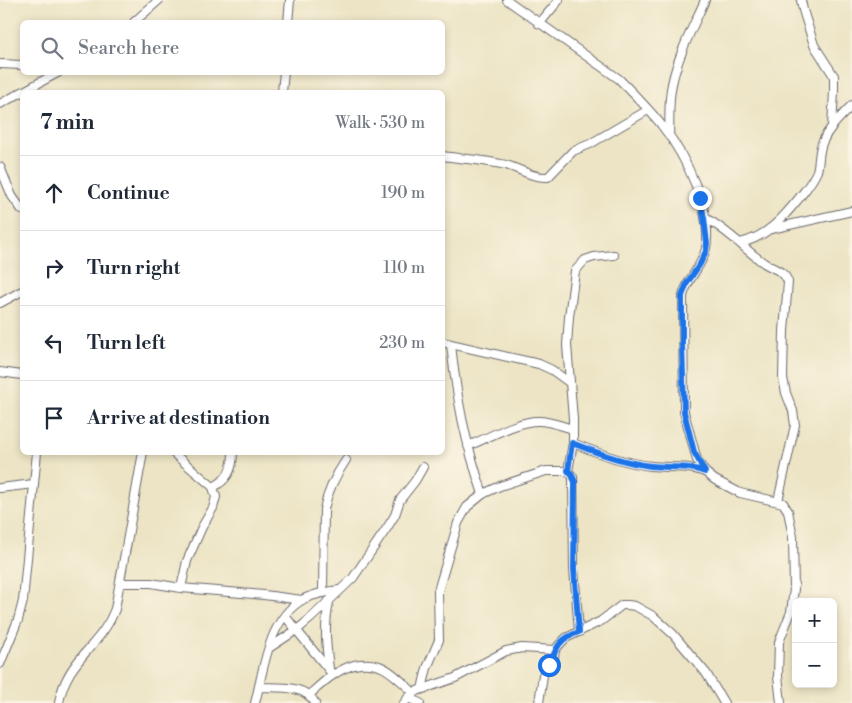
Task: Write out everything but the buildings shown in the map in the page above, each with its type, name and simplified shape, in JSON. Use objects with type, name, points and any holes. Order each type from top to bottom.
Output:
[{"type":"street","points":[[136,20],[159,0]]},
{"type":"street","points":[[288,20],[290,0]]},
{"type":"street","points":[[507,0],[619,79],[669,136],[694,185],[707,233],[706,251],[684,291],[682,322],[684,412],[694,452],[705,472],[715,480],[740,493],[778,501],[785,505],[788,511],[794,561],[794,601],[779,642],[778,676],[781,703]]},
{"type":"street","points":[[539,24],[559,0]]},
{"type":"street","points":[[669,136],[672,83],[685,46],[705,0]]},
{"type":"street","points":[[801,0],[814,45],[834,76],[832,126]]},
{"type":"street","points":[[0,64],[20,65]]},
{"type":"street","points":[[26,90],[53,75]]},
{"type":"street","points":[[282,90],[284,75]]},
{"type":"street","points":[[0,104],[20,93]]},
{"type":"street","points":[[740,243],[753,240],[771,229],[786,215],[813,180],[817,170],[822,143],[832,126],[852,105]]},
{"type":"street","points":[[445,158],[494,162],[517,168],[533,176],[548,177],[573,151],[590,144],[648,110]]},
{"type":"street","points":[[0,167],[12,196],[20,207]]},
{"type":"street","points":[[771,229],[852,210]]},
{"type":"street","points":[[704,218],[740,243],[764,264],[787,278],[783,378],[793,411],[795,425],[778,501]]},
{"type":"street","points":[[568,471],[573,429],[567,345],[575,271],[585,260],[594,257],[614,256]]},
{"type":"street","points":[[0,303],[20,292]]},
{"type":"street","points":[[445,343],[514,357],[538,364],[552,370],[570,383]]},
{"type":"street","points":[[451,345],[459,408],[468,446],[483,494]]},
{"type":"street","points":[[0,372],[20,375]]},
{"type":"street","points":[[468,446],[525,422],[552,422],[573,429]]},
{"type":"street","points":[[572,443],[596,452],[637,463],[651,466],[691,468],[705,472]]},
{"type":"street","points":[[0,664],[18,620],[23,601],[37,455]]},
{"type":"street","points":[[60,703],[64,683],[69,673],[84,652],[95,642],[111,620],[116,609],[142,455]]},
{"type":"street","points":[[176,455],[213,487],[216,497],[213,508],[194,542],[187,561],[181,588]]},
{"type":"street","points":[[213,487],[224,480],[230,469],[232,455]]},
{"type":"street","points":[[323,593],[324,509],[332,482],[346,460]]},
{"type":"street","points":[[269,648],[298,629],[353,578],[387,528],[400,500],[423,467]]},
{"type":"street","points":[[422,689],[430,660],[439,640],[438,591],[458,524],[466,507],[483,494],[500,486],[546,471],[568,471],[575,482],[574,569],[579,632]]},
{"type":"street","points":[[0,488],[34,484]]},
{"type":"street","points":[[121,583],[151,583],[181,588],[302,600],[323,593],[341,590]]},
{"type":"street","points":[[255,703],[274,633],[285,616],[302,600]]},
{"type":"street","points":[[329,602],[325,620],[325,634],[331,672]]},
{"type":"street","points":[[538,703],[543,675],[554,657],[555,650],[566,638],[601,620],[622,605],[635,606],[653,616],[683,646],[706,673],[724,703]]},
{"type":"street","points":[[285,616],[298,629],[331,672]]},
{"type":"street","points":[[409,698],[422,689],[455,678],[506,651],[522,648],[555,650]]},
{"type":"street","points":[[308,694],[331,672],[366,663],[378,664],[388,670],[409,698],[420,703]]},
{"type":"street","points":[[259,687],[297,689],[308,694],[315,703]]},
{"type":"route","points":[[549,665],[554,657],[555,650],[560,644],[566,638],[579,632],[574,585],[575,482],[574,477],[568,471],[572,443],[596,452],[637,463],[651,466],[691,468],[705,472],[694,452],[684,412],[682,342],[682,296],[687,283],[694,275],[706,251],[707,233],[700,198]]}]
